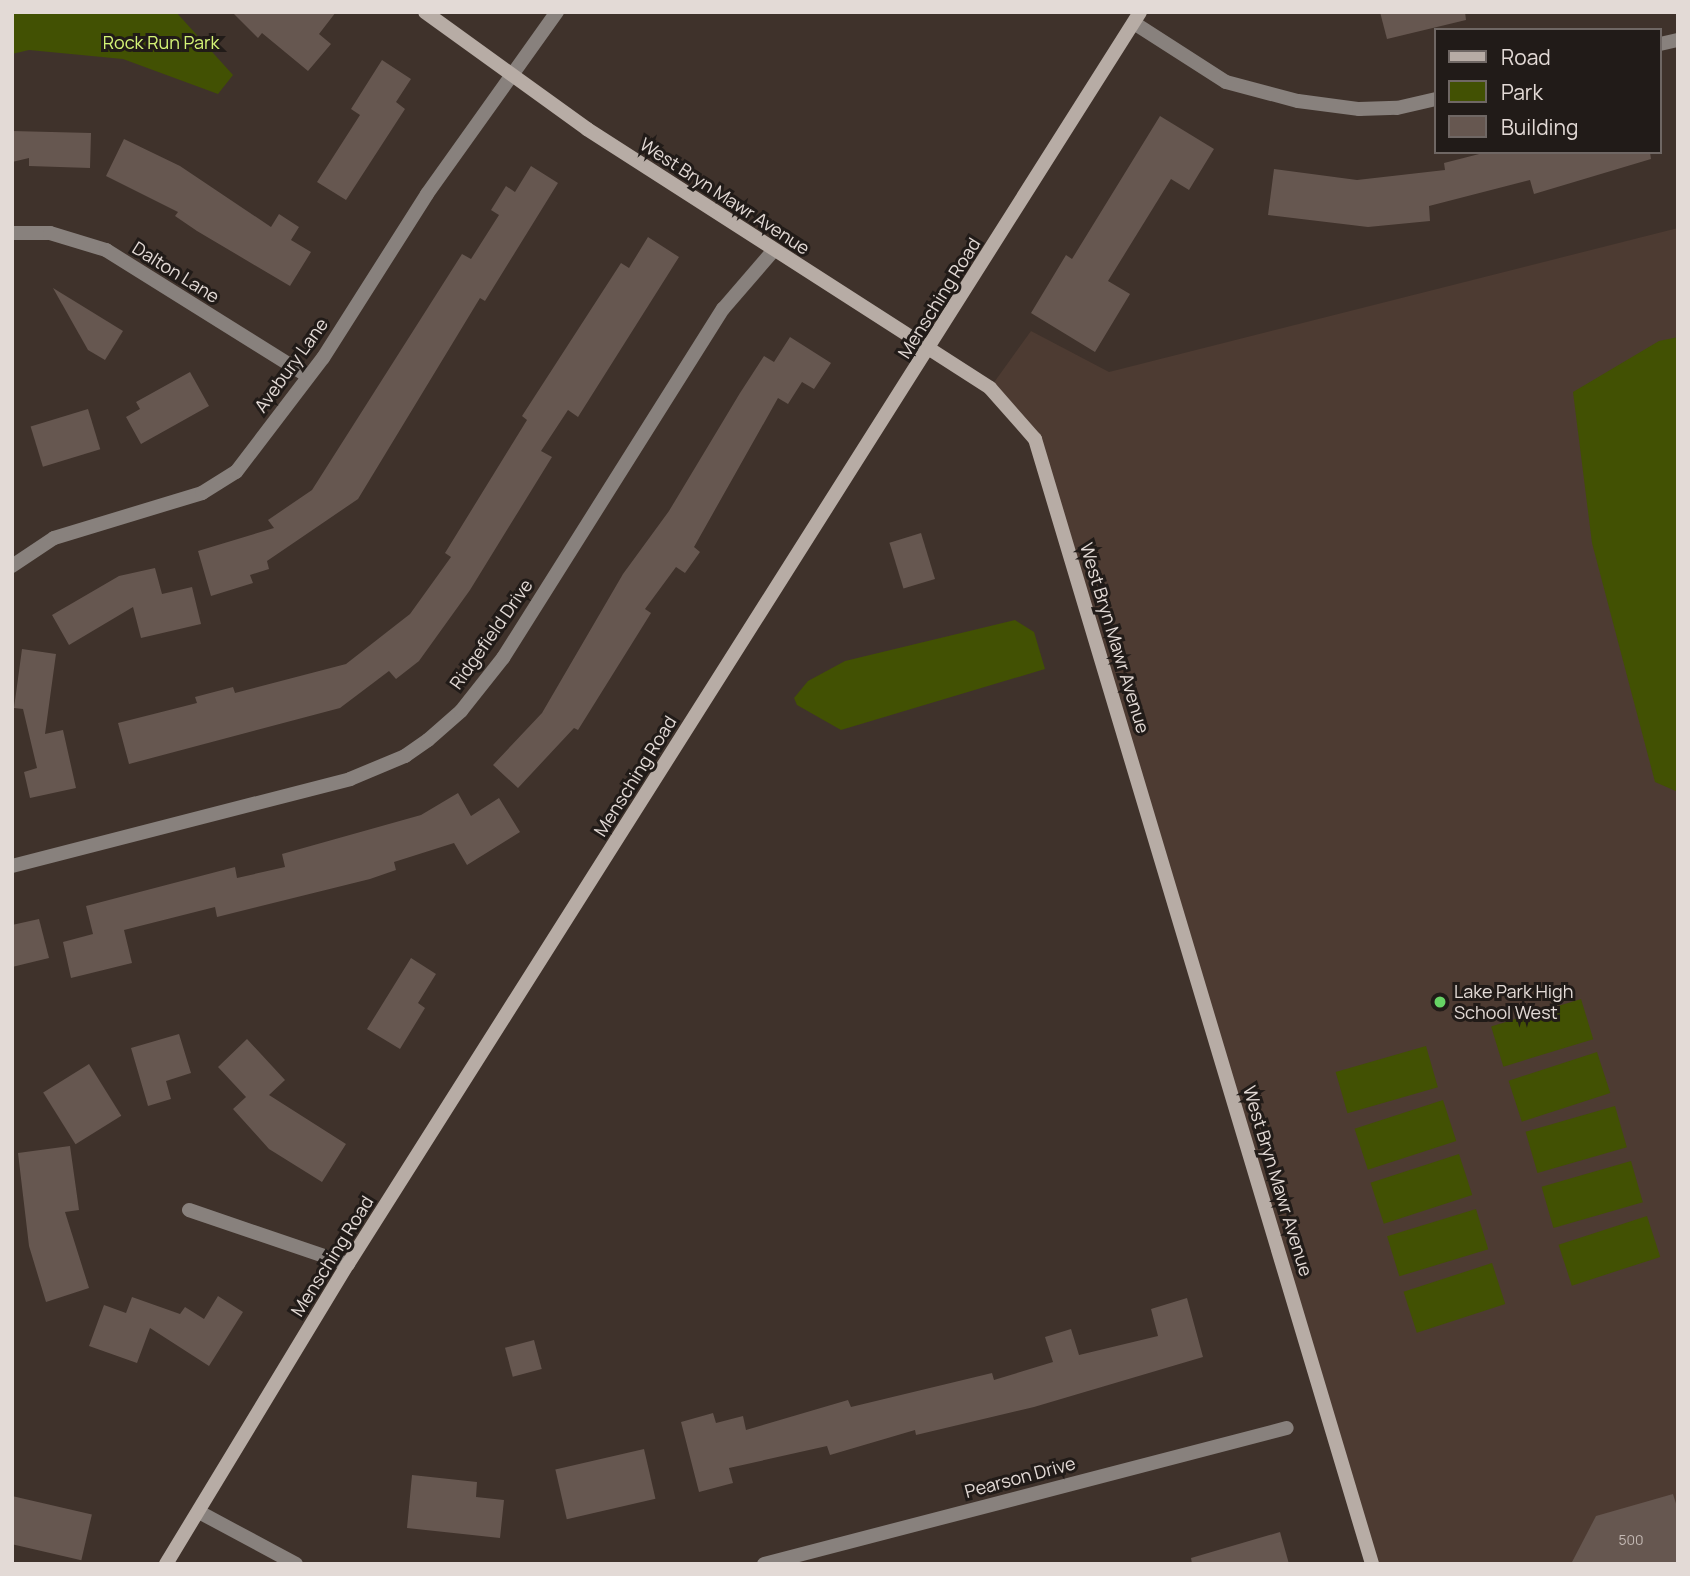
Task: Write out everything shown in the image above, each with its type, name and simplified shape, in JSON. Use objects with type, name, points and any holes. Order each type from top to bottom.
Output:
[{"type":"street","name":"West Bryn Mawr Avenue","points":[[425,12],[510,74],[773,250],[929,352],[990,388],[1035,439],[1373,1564]]},
{"type":"street","name":"Avebury Lane","points":[[12,566],[66,533],[202,493],[236,472],[309,376],[510,74],[557,12]]},
{"type":"street","points":[[1137,18],[1226,82],[1298,101],[1359,109],[1397,108],[1434,99]]},
{"type":"street","name":"Mensching Road","points":[[166,1564],[348,1264],[929,352],[1137,18]]},
{"type":"street","name":"Dalton Lane","points":[[12,233],[50,233],[106,250],[309,376]]},
{"type":"street","name":"Ridgefield Drive","points":[[12,866],[350,779],[405,756],[428,740],[472,699],[503,658],[723,309],[773,250]]},
{"type":"street","points":[[189,1210],[348,1264]]},
{"type":"street","name":"Pearson Drive","points":[[764,1564],[1287,1428]]},
{"type":"street","points":[[199,1512],[296,1564]]},
{"type":"shaded area","name":"Lake Park High School West","points":[[1678,228],[1678,1564],[1370,1564],[1035,440],[990,388],[1031,331],[1109,372]]},
{"type":"green space","name":"Rock Run Park","points":[[12,12],[176,12],[233,75],[218,94],[123,59],[29,50],[12,54]]},
{"type":"green space","points":[[1678,337],[1678,792],[1655,782],[1592,543],[1573,392],[1659,341]]},
{"type":"green space","points":[[1015,620],[1034,632],[1045,669],[841,730],[797,705],[794,698],[808,681],[845,661]]},
{"type":"green space","points":[[1581,999],[1593,1039],[1503,1067],[1491,1026]]},
{"type":"green space","points":[[1426,1046],[1438,1087],[1347,1113],[1336,1072]]},
{"type":"green space","points":[[1597,1052],[1610,1093],[1522,1122],[1509,1081]]},
{"type":"green space","points":[[1443,1100],[1456,1141],[1368,1170],[1355,1129]]},
{"type":"green space","points":[[1615,1106],[1627,1147],[1537,1173],[1526,1132]]},
{"type":"green space","points":[[1459,1154],[1472,1195],[1384,1224],[1371,1183]]},
{"type":"green space","points":[[1631,1161],[1643,1202],[1553,1228],[1542,1187]]},
{"type":"green space","points":[[1476,1209],[1488,1249],[1399,1276],[1387,1236]]},
{"type":"green space","points":[[1647,1216],[1660,1257],[1572,1286],[1559,1245]]},
{"type":"green space","points":[[1492,1263],[1505,1304],[1417,1333],[1404,1292]]},
{"type":"building","points":[[232,12],[336,12],[319,34],[331,44],[308,71],[262,33],[258,38]]},
{"type":"building","points":[[1380,12],[1465,12],[1466,20],[1387,39]]},
{"type":"building","points":[[382,60],[411,79],[396,102],[405,109],[346,200],[317,182],[360,115],[351,109]]},
{"type":"building","points":[[1160,116],[1214,149],[1189,190],[1171,179],[1108,281],[1130,294],[1095,352],[1031,313],[1066,255],[1072,259]]},
{"type":"building","points":[[12,131],[91,133],[90,168],[29,166],[29,158],[12,162]]},
{"type":"building","points":[[124,139],[180,166],[271,227],[279,214],[299,227],[291,240],[311,252],[290,286],[197,231],[175,216],[178,212],[106,176]]},
{"type":"building","points":[[1479,154],[1650,154],[1651,159],[1534,194],[1530,180],[1429,206],[1430,221],[1368,227],[1268,215],[1274,169],[1357,180],[1445,170],[1444,163]]},
{"type":"building","points":[[531,166],[558,183],[485,301],[480,298],[358,499],[267,561],[269,569],[250,575],[253,583],[211,596],[198,551],[274,528],[268,520],[312,490],[462,254],[471,259],[499,215],[491,210],[506,186],[515,192]]},
{"type":"building","points":[[648,237],[679,257],[578,417],[568,410],[541,451],[552,457],[470,590],[419,661],[396,679],[389,671],[340,708],[129,764],[118,723],[197,703],[195,697],[233,687],[235,693],[346,664],[410,614],[451,557],[445,553],[527,420],[522,416],[621,263],[629,268]]},
{"type":"building","points":[[53,288],[123,331],[105,360],[88,350]]},
{"type":"building","points":[[790,337],[831,363],[814,389],[802,382],[788,404],[778,398],[694,547],[700,552],[685,573],[676,567],[645,609],[651,613],[578,730],[574,728],[518,788],[493,765],[542,713],[623,574],[669,511],[764,356],[774,362]]},
{"type":"building","points":[[190,372],[209,406],[141,444],[126,417],[140,409],[136,402]]},
{"type":"building","points":[[88,409],[100,449],[43,467],[31,427]]},
{"type":"building","points":[[921,533],[935,579],[903,589],[889,543]]},
{"type":"building","points":[[155,568],[162,594],[192,587],[201,624],[141,638],[133,607],[69,645],[52,615],[119,576]]},
{"type":"building","points":[[22,649],[56,654],[45,734],[63,730],[76,788],[30,798],[24,772],[37,768],[23,709],[14,708]]},
{"type":"building","points":[[458,793],[471,816],[499,798],[520,832],[467,865],[454,843],[394,862],[396,870],[370,879],[217,917],[215,907],[124,930],[132,963],[71,978],[63,942],[93,934],[86,906],[235,867],[237,878],[285,867],[282,854],[421,815]]},
{"type":"building","points":[[39,919],[49,958],[12,967],[12,925]]},
{"type":"building","points":[[411,958],[436,974],[418,1003],[425,1008],[400,1049],[367,1029]]},
{"type":"building","points":[[179,1034],[191,1073],[166,1081],[171,1099],[148,1106],[131,1048]]},
{"type":"building","points":[[247,1039],[285,1080],[269,1095],[346,1144],[322,1182],[269,1149],[233,1109],[246,1097],[218,1067]]},
{"type":"building","points":[[89,1064],[121,1116],[76,1144],[43,1093]]},
{"type":"building","points":[[70,1146],[79,1210],[65,1212],[89,1288],[46,1302],[29,1246],[18,1153]]},
{"type":"building","points":[[218,1296],[243,1312],[209,1366],[150,1328],[137,1363],[89,1346],[104,1305],[126,1313],[132,1297],[180,1314],[185,1307],[204,1319]]},
{"type":"building","points":[[1187,1298],[1203,1357],[1034,1407],[916,1435],[915,1430],[830,1455],[827,1446],[729,1468],[733,1483],[699,1492],[681,1422],[713,1413],[716,1423],[743,1416],[746,1430],[848,1400],[851,1407],[992,1373],[994,1380],[1053,1362],[1045,1337],[1071,1329],[1079,1355],[1158,1336],[1151,1309]]},
{"type":"building","points":[[534,1340],[542,1369],[513,1377],[505,1348]]},
{"type":"building","points":[[644,1449],[655,1499],[567,1519],[555,1469]]},
{"type":"building","points":[[412,1475],[477,1482],[476,1497],[504,1500],[500,1538],[407,1528]]},
{"type":"building","points":[[1673,1494],[1678,1510],[1678,1564],[1571,1564],[1596,1516]]},
{"type":"building","points":[[12,1496],[92,1514],[81,1560],[12,1544]]},
{"type":"building","points":[[1280,1532],[1289,1564],[1192,1564],[1191,1558]]},
{"type":"place","name":"Lake Park High School West","points":[[1440,1002]]}]
